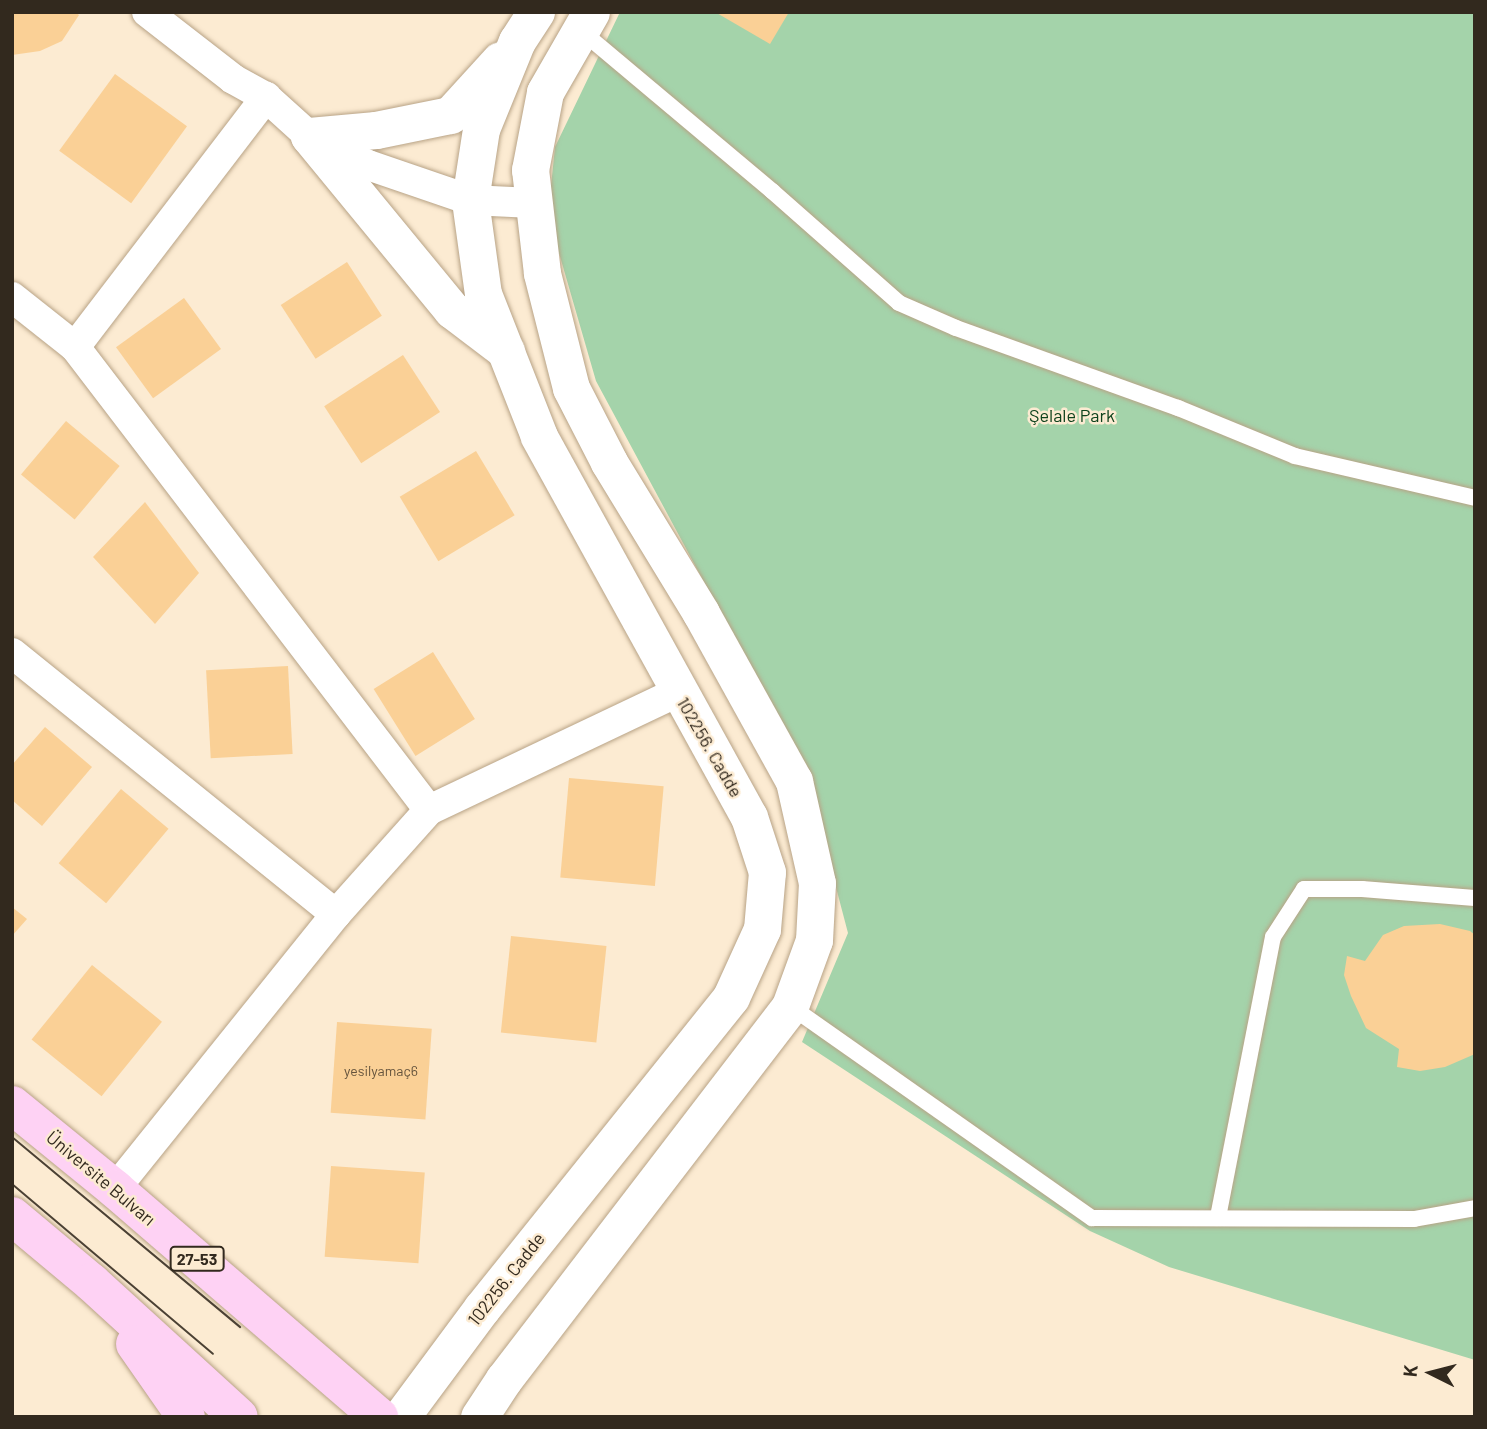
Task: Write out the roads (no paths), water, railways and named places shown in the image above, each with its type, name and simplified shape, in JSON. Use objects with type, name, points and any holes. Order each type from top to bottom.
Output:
[{"type":"main road","name":"Üniversite Bulvarı","points":[[12,1105],[115,1189],[379,1417]]},
{"type":"main road","points":[[12,1216],[91,1282],[239,1417]]},
{"type":"main road","points":[[91,1282],[186,1417]]},
{"type":"street","points":[[147,12],[233,79],[266,97],[309,136],[452,310],[506,351]]},
{"type":"street","points":[[479,1417],[504,1379],[790,1006],[814,940],[817,883],[794,781],[701,613],[609,462],[571,388],[542,273],[530,170],[545,92],[585,21]]},
{"type":"street","points":[[309,136],[376,130],[450,115],[526,27]]},
{"type":"street","name":"102256. Cadde","points":[[401,1417],[482,1308],[731,998],[762,929],[766,872],[750,817],[678,692],[539,436],[483,294],[470,200],[481,129],[526,27]]},
{"type":"street","points":[[75,347],[266,97]]},
{"type":"street","points":[[309,136],[368,165],[470,200],[533,203]]},
{"type":"street","points":[[12,297],[75,347],[429,810]]},
{"type":"street","points":[[12,653],[337,914]]},
{"type":"street","points":[[115,1189],[337,914],[429,810],[678,692]]},
{"type":"lane","points":[[585,21],[899,303],[956,328],[1178,408],[1295,456],[1475,498]]},
{"type":"lane","points":[[1218,1217],[1273,937],[1304,890],[1362,889],[1475,898]]},
{"type":"lane","points":[[790,1006],[1091,1218],[1414,1219],[1475,1208]]},
{"type":"tram line","points":[[12,1137],[240,1327]]},
{"type":"tram line","points":[[12,1184],[213,1354]]},
{"type":"park label","name":"Şelale Park","points":[[1072,415]]}]
